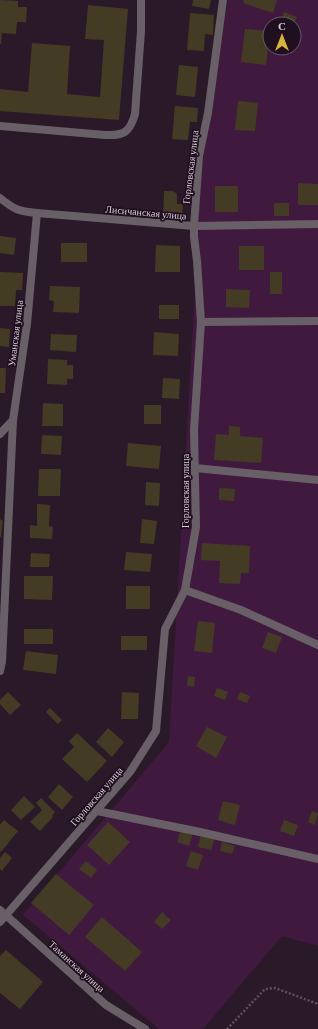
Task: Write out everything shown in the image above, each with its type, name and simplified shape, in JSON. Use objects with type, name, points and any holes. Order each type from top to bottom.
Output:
[{"type":"street","points":[[0,126],[110,136],[121,135],[127,131],[135,114],[141,32],[141,0]]},
{"type":"street","name":"Горловская улица","points":[[0,922],[3,913],[97,811],[130,772],[156,731],[165,630],[185,590],[196,527],[194,430],[201,322],[194,226],[199,156],[208,113],[223,0]]},
{"type":"street","name":"Лисичанская улица","points":[[0,198],[16,210],[194,226],[318,224]]},
{"type":"street","name":"Уманская улица","points":[[0,671],[2,662],[13,420],[27,324],[38,213]]},
{"type":"street","points":[[201,322],[318,321]]},
{"type":"street","points":[[0,434],[13,420]]},
{"type":"street","points":[[195,468],[318,480]]},
{"type":"street","points":[[185,590],[241,610],[318,645]]},
{"type":"street","points":[[97,811],[200,832],[318,859]]},
{"type":"street","name":"Таманская улица","points":[[3,913],[106,1005],[145,1029]]},
{"type":"path","points":[[227,1029],[265,989],[275,988],[318,1004]]},
{"type":"shaded area","points":[[228,0],[318,0],[318,946],[282,936],[203,1029],[159,1029],[23,915],[169,742],[200,176]]},
{"type":"building","points":[[0,0],[18,1],[18,7],[27,7],[26,22],[17,22],[16,34],[2,33],[1,44],[0,44]]},
{"type":"building","points":[[193,0],[211,0],[209,9],[192,6]]},
{"type":"building","points":[[244,0],[277,0],[273,13],[243,3]]},
{"type":"building","points":[[88,5],[128,9],[119,120],[0,111],[0,89],[28,92],[32,43],[70,46],[67,94],[100,97],[104,40],[85,39]]},
{"type":"building","points":[[284,12],[294,16],[283,16]]},
{"type":"building","points":[[190,13],[214,15],[213,35],[205,34],[204,51],[187,50]]},
{"type":"building","points":[[245,29],[262,30],[262,56],[267,56],[266,65],[241,62]]},
{"type":"building","points":[[179,65],[198,67],[195,97],[176,95]]},
{"type":"building","points":[[238,101],[258,103],[255,131],[235,130]]},
{"type":"building","points":[[175,106],[198,108],[197,122],[190,122],[188,140],[172,139]]},
{"type":"building","points":[[298,183],[318,184],[318,205],[298,205]]},
{"type":"building","points":[[215,186],[238,186],[238,212],[215,212]]},
{"type":"building","points":[[164,191],[173,191],[176,193],[177,204],[183,204],[182,218],[163,218]]},
{"type":"building","points":[[274,203],[289,203],[289,216],[274,216]]},
{"type":"building","points":[[0,236],[16,238],[14,255],[0,253]]},
{"type":"building","points":[[61,243],[87,243],[87,262],[61,262]]},
{"type":"building","points":[[156,245],[180,246],[180,272],[155,272]]},
{"type":"building","points":[[239,246],[264,246],[264,270],[239,270]]},
{"type":"building","points":[[0,272],[23,273],[22,290],[16,290],[15,306],[0,306]]},
{"type":"building","points":[[270,272],[282,272],[282,294],[270,294]]},
{"type":"building","points":[[50,286],[80,287],[79,313],[53,312],[54,301],[49,300]]},
{"type":"building","points":[[226,289],[250,290],[249,308],[226,307]]},
{"type":"building","points":[[159,305],[179,305],[179,319],[159,319]]},
{"type":"building","points":[[0,328],[10,329],[9,347],[0,346]]},
{"type":"building","points":[[154,332],[179,334],[178,356],[153,355]]},
{"type":"building","points":[[51,334],[77,335],[76,352],[50,350]]},
{"type":"building","points":[[48,359],[67,360],[67,365],[73,365],[73,379],[67,379],[67,385],[47,384]]},
{"type":"building","points":[[0,368],[6,368],[5,393],[0,393]]},
{"type":"building","points":[[163,378],[180,379],[179,399],[162,398]]},
{"type":"building","points":[[43,403],[63,404],[63,426],[42,426]]},
{"type":"building","points":[[144,405],[161,405],[161,424],[144,424]]},
{"type":"building","points":[[229,426],[240,427],[240,436],[263,438],[261,463],[214,460],[216,434],[229,435]]},
{"type":"building","points":[[42,435],[62,436],[61,455],[41,454]]},
{"type":"building","points":[[128,443],[161,446],[159,469],[126,466]]},
{"type":"building","points":[[39,469],[61,469],[60,496],[38,496]]},
{"type":"building","points":[[146,482],[160,483],[159,506],[145,505]]},
{"type":"building","points":[[219,488],[235,489],[234,501],[219,500]]},
{"type":"building","points":[[37,504],[50,505],[49,526],[53,527],[52,539],[30,538],[30,525],[37,526]]},
{"type":"building","points":[[0,519],[3,521],[1,537],[0,537]]},
{"type":"building","points":[[142,519],[157,521],[154,544],[140,543]]},
{"type":"building","points":[[202,543],[250,546],[249,573],[241,573],[240,584],[219,583],[220,561],[201,560]]},
{"type":"building","points":[[126,552],[152,554],[150,572],[124,570]]},
{"type":"building","points":[[31,553],[50,554],[49,567],[30,567]]},
{"type":"building","points":[[24,576],[53,576],[52,600],[24,599]]},
{"type":"building","points":[[126,586],[150,586],[150,609],[126,609]]},
{"type":"building","points":[[198,621],[215,623],[212,653],[194,651]]},
{"type":"building","points":[[24,629],[53,629],[53,644],[24,644]]},
{"type":"building","points":[[268,632],[282,637],[276,653],[262,648]]},
{"type":"building","points":[[121,636],[147,636],[147,650],[121,650]]},
{"type":"building","points":[[26,651],[58,655],[56,674],[23,670]]},
{"type":"building","points":[[188,676],[195,677],[194,687],[187,686]]},
{"type":"building","points":[[217,688],[228,692],[225,700],[214,696]]},
{"type":"building","points":[[8,692],[21,705],[10,715],[0,704],[0,700]]},
{"type":"building","points":[[122,692],[139,693],[138,719],[121,719]]},
{"type":"building","points":[[240,692],[250,696],[247,703],[237,699]]},
{"type":"building","points":[[50,708],[62,720],[58,724],[46,712]]},
{"type":"building","points":[[207,727],[227,737],[216,758],[196,746]]},
{"type":"building","points":[[108,728],[124,742],[112,757],[96,742]]},
{"type":"building","points":[[77,733],[107,761],[87,782],[62,759],[74,747],[69,741]]},
{"type":"building","points":[[59,784],[73,797],[62,810],[48,797]]},
{"type":"building","points":[[24,796],[35,807],[21,820],[11,810]]},
{"type":"building","points":[[41,798],[55,812],[52,816],[53,817],[40,831],[30,822],[42,810],[36,803]]},
{"type":"building","points":[[223,801],[240,805],[235,825],[218,820]]},
{"type":"building","points":[[312,811],[318,813],[315,825],[308,822]]},
{"type":"building","points":[[4,820],[18,831],[1,852],[0,825]]},
{"type":"building","points":[[284,820],[298,825],[294,836],[280,831]]},
{"type":"building","points":[[108,822],[130,842],[109,865],[87,845]]},
{"type":"building","points":[[181,829],[193,833],[189,846],[177,842]]},
{"type":"building","points":[[201,834],[215,838],[211,850],[198,847]]},
{"type":"building","points":[[222,842],[235,846],[232,854],[220,851]]},
{"type":"building","points":[[191,851],[203,855],[198,870],[186,866]]},
{"type":"building","points":[[5,852],[12,858],[2,871],[0,869],[0,858]]},
{"type":"building","points":[[86,861],[97,870],[91,878],[79,869]]},
{"type":"building","points":[[56,874],[94,905],[69,935],[31,903]]},
{"type":"building","points":[[162,912],[171,920],[162,929],[154,922]]},
{"type":"building","points":[[102,917],[142,952],[125,971],[85,937]]},
{"type":"building","points":[[6,950],[43,982],[20,1009],[0,993],[0,956]]}]
